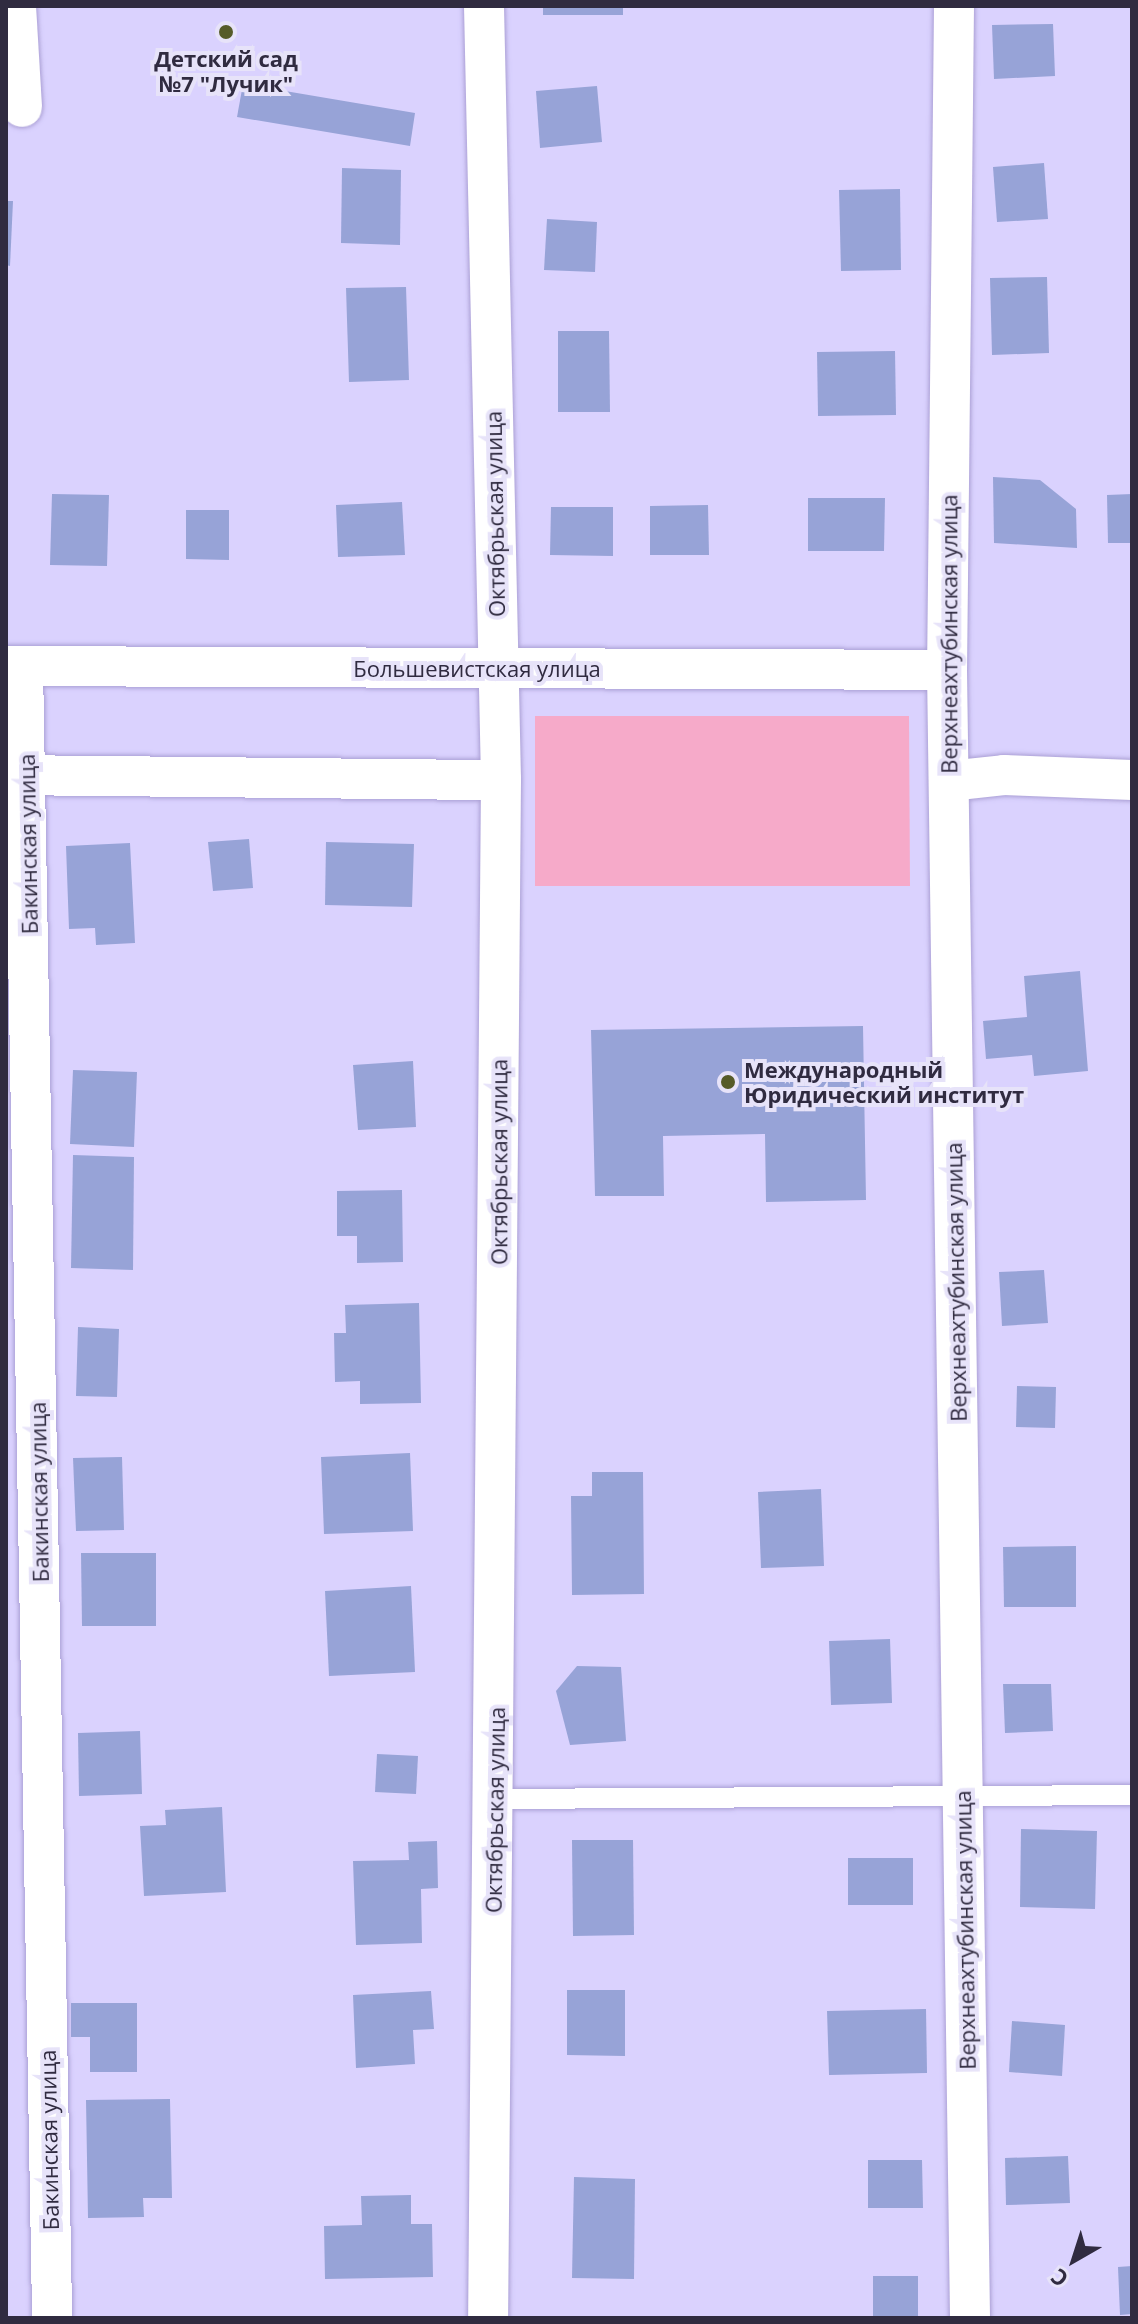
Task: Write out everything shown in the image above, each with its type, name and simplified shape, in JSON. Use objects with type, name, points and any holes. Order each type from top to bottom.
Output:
[{"type":"street","points":[[16,6],[22,107]]},
{"type":"street","name":"Октябрьская улица","points":[[484,6],[501,780],[496,1799],[488,2318]]},
{"type":"street","name":"Верхнеахтубинская улица","points":[[954,6],[947,670],[970,2318]]},
{"type":"street","name":"Большевистская улица","points":[[14,666],[947,670]]},
{"type":"street","name":"Бакинская улица","points":[[14,666],[52,2318]]},
{"type":"street","points":[[17,775],[501,780]]},
{"type":"street","points":[[949,781],[1004,775],[1132,780]]},
{"type":"lane","points":[[496,1799],[1132,1795]]},
{"type":"shaded area","points":[[535,716],[909,716],[910,886],[535,886]]},
{"type":"building","points":[[543,6],[623,6],[623,15],[543,15]]},
{"type":"building","points":[[1053,24],[1055,76],[994,79],[992,25]]},
{"type":"building","points":[[243,84],[415,113],[410,146],[237,117]]},
{"type":"building","points":[[597,86],[602,142],[540,148],[536,91]]},
{"type":"building","points":[[1044,163],[1048,219],[997,222],[993,167]]},
{"type":"building","points":[[342,168],[401,170],[400,245],[341,243]]},
{"type":"building","points":[[900,189],[901,270],[841,271],[839,190]]},
{"type":"building","points":[[6,201],[13,201],[10,266],[6,265]]},
{"type":"building","points":[[547,219],[597,222],[595,272],[544,270]]},
{"type":"building","points":[[1047,277],[1049,353],[992,355],[990,278]]},
{"type":"building","points":[[406,287],[409,380],[349,382],[346,288]]},
{"type":"building","points":[[558,331],[609,331],[610,412],[558,412]]},
{"type":"building","points":[[895,351],[896,415],[818,416],[817,352]]},
{"type":"building","points":[[993,477],[1040,480],[1076,509],[1077,548],[994,543]]},
{"type":"building","points":[[52,494],[109,495],[107,566],[50,565]]},
{"type":"building","points":[[1132,494],[1132,543],[1108,543],[1107,495]]},
{"type":"building","points":[[808,498],[885,498],[884,551],[808,551]]},
{"type":"building","points":[[402,502],[405,555],[338,557],[336,505]]},
{"type":"building","points":[[708,505],[709,555],[650,555],[650,506]]},
{"type":"building","points":[[551,507],[613,507],[613,556],[550,555]]},
{"type":"building","points":[[186,510],[229,510],[229,560],[186,559]]},
{"type":"building","points":[[249,839],[253,888],[213,891],[208,842]]},
{"type":"building","points":[[326,842],[414,844],[412,907],[325,905]]},
{"type":"building","points":[[130,843],[135,943],[96,945],[95,928],[69,929],[66,846]]},
{"type":"building","points":[[1080,971],[1088,1071],[1034,1076],[1032,1055],[986,1059],[983,1021],[1027,1017],[1024,976]]},
{"type":"building","name":"Международный Юридический институт","points":[[863,1026],[866,1200],[766,1202],[765,1134],[663,1136],[664,1196],[595,1196],[591,1030]]},
{"type":"building","points":[[413,1061],[416,1127],[358,1130],[353,1065]]},
{"type":"building","points":[[73,1070],[137,1072],[134,1147],[70,1144]]},
{"type":"building","points":[[73,1155],[134,1157],[133,1270],[71,1268]]},
{"type":"building","points":[[402,1190],[403,1262],[357,1263],[357,1236],[337,1236],[337,1191]]},
{"type":"building","points":[[1044,1270],[1048,1323],[1002,1326],[999,1272]]},
{"type":"building","points":[[419,1303],[421,1403],[360,1404],[360,1381],[335,1382],[334,1333],[346,1333],[345,1305]]},
{"type":"building","points":[[78,1327],[119,1329],[117,1397],[76,1396]]},
{"type":"building","points":[[1017,1386],[1056,1387],[1055,1428],[1016,1427]]},
{"type":"building","points":[[410,1453],[413,1531],[324,1534],[321,1457]]},
{"type":"building","points":[[122,1457],[124,1530],[76,1531],[73,1458]]},
{"type":"building","points":[[592,1472],[643,1472],[644,1594],[572,1595],[571,1496],[592,1496]]},
{"type":"building","points":[[821,1489],[824,1566],[761,1568],[758,1492]]},
{"type":"building","points":[[1076,1546],[1076,1607],[1004,1607],[1003,1547]]},
{"type":"building","points":[[81,1553],[156,1553],[156,1626],[82,1626]]},
{"type":"building","points":[[411,1586],[415,1672],[329,1676],[325,1591]]},
{"type":"building","points":[[890,1639],[892,1703],[831,1705],[829,1641]]},
{"type":"building","points":[[577,1666],[621,1667],[626,1741],[570,1745],[556,1691]]},
{"type":"building","points":[[1003,1684],[1051,1684],[1053,1731],[1005,1733]]},
{"type":"building","points":[[140,1731],[142,1794],[79,1796],[78,1733]]},
{"type":"building","points":[[377,1754],[418,1756],[416,1794],[375,1792]]},
{"type":"building","points":[[222,1807],[226,1892],[144,1896],[140,1826],[166,1825],[165,1810]]},
{"type":"building","points":[[1021,1829],[1097,1831],[1095,1909],[1020,1907]]},
{"type":"building","points":[[572,1840],[633,1840],[634,1935],[573,1936]]},
{"type":"building","points":[[437,1841],[438,1888],[421,1889],[422,1943],[356,1945],[353,1861],[409,1860],[408,1842]]},
{"type":"building","points":[[848,1858],[913,1858],[913,1905],[848,1905]]},
{"type":"building","points":[[567,1990],[625,1990],[625,2056],[567,2055]]},
{"type":"building","points":[[431,1991],[434,2029],[413,2030],[415,2064],[356,2068],[353,1995]]},
{"type":"building","points":[[71,2003],[137,2003],[137,2072],[90,2072],[90,2037],[71,2037]]},
{"type":"building","points":[[926,2009],[927,2073],[829,2075],[827,2011]]},
{"type":"building","points":[[1012,2021],[1065,2025],[1062,2076],[1009,2072]]},
{"type":"building","points":[[170,2099],[172,2198],[143,2198],[144,2217],[88,2218],[86,2100]]},
{"type":"building","points":[[1068,2156],[1070,2203],[1006,2205],[1005,2158]]},
{"type":"building","points":[[868,2160],[922,2160],[923,2208],[868,2208]]},
{"type":"building","points":[[574,2177],[635,2179],[634,2279],[572,2278]]},
{"type":"building","points":[[411,2195],[411,2224],[432,2224],[433,2277],[325,2279],[324,2226],[362,2225],[361,2196]]},
{"type":"building","points":[[1132,2266],[1132,2314],[1120,2315],[1118,2267]]},
{"type":"building","points":[[873,2276],[918,2276],[918,2318],[873,2318]]},
{"type":"place","name":"Детский сад №7 \"Лучик\"","points":[[226,32]]},
{"type":"place","name":"Международный Юридический институт","points":[[728,1082]]}]
